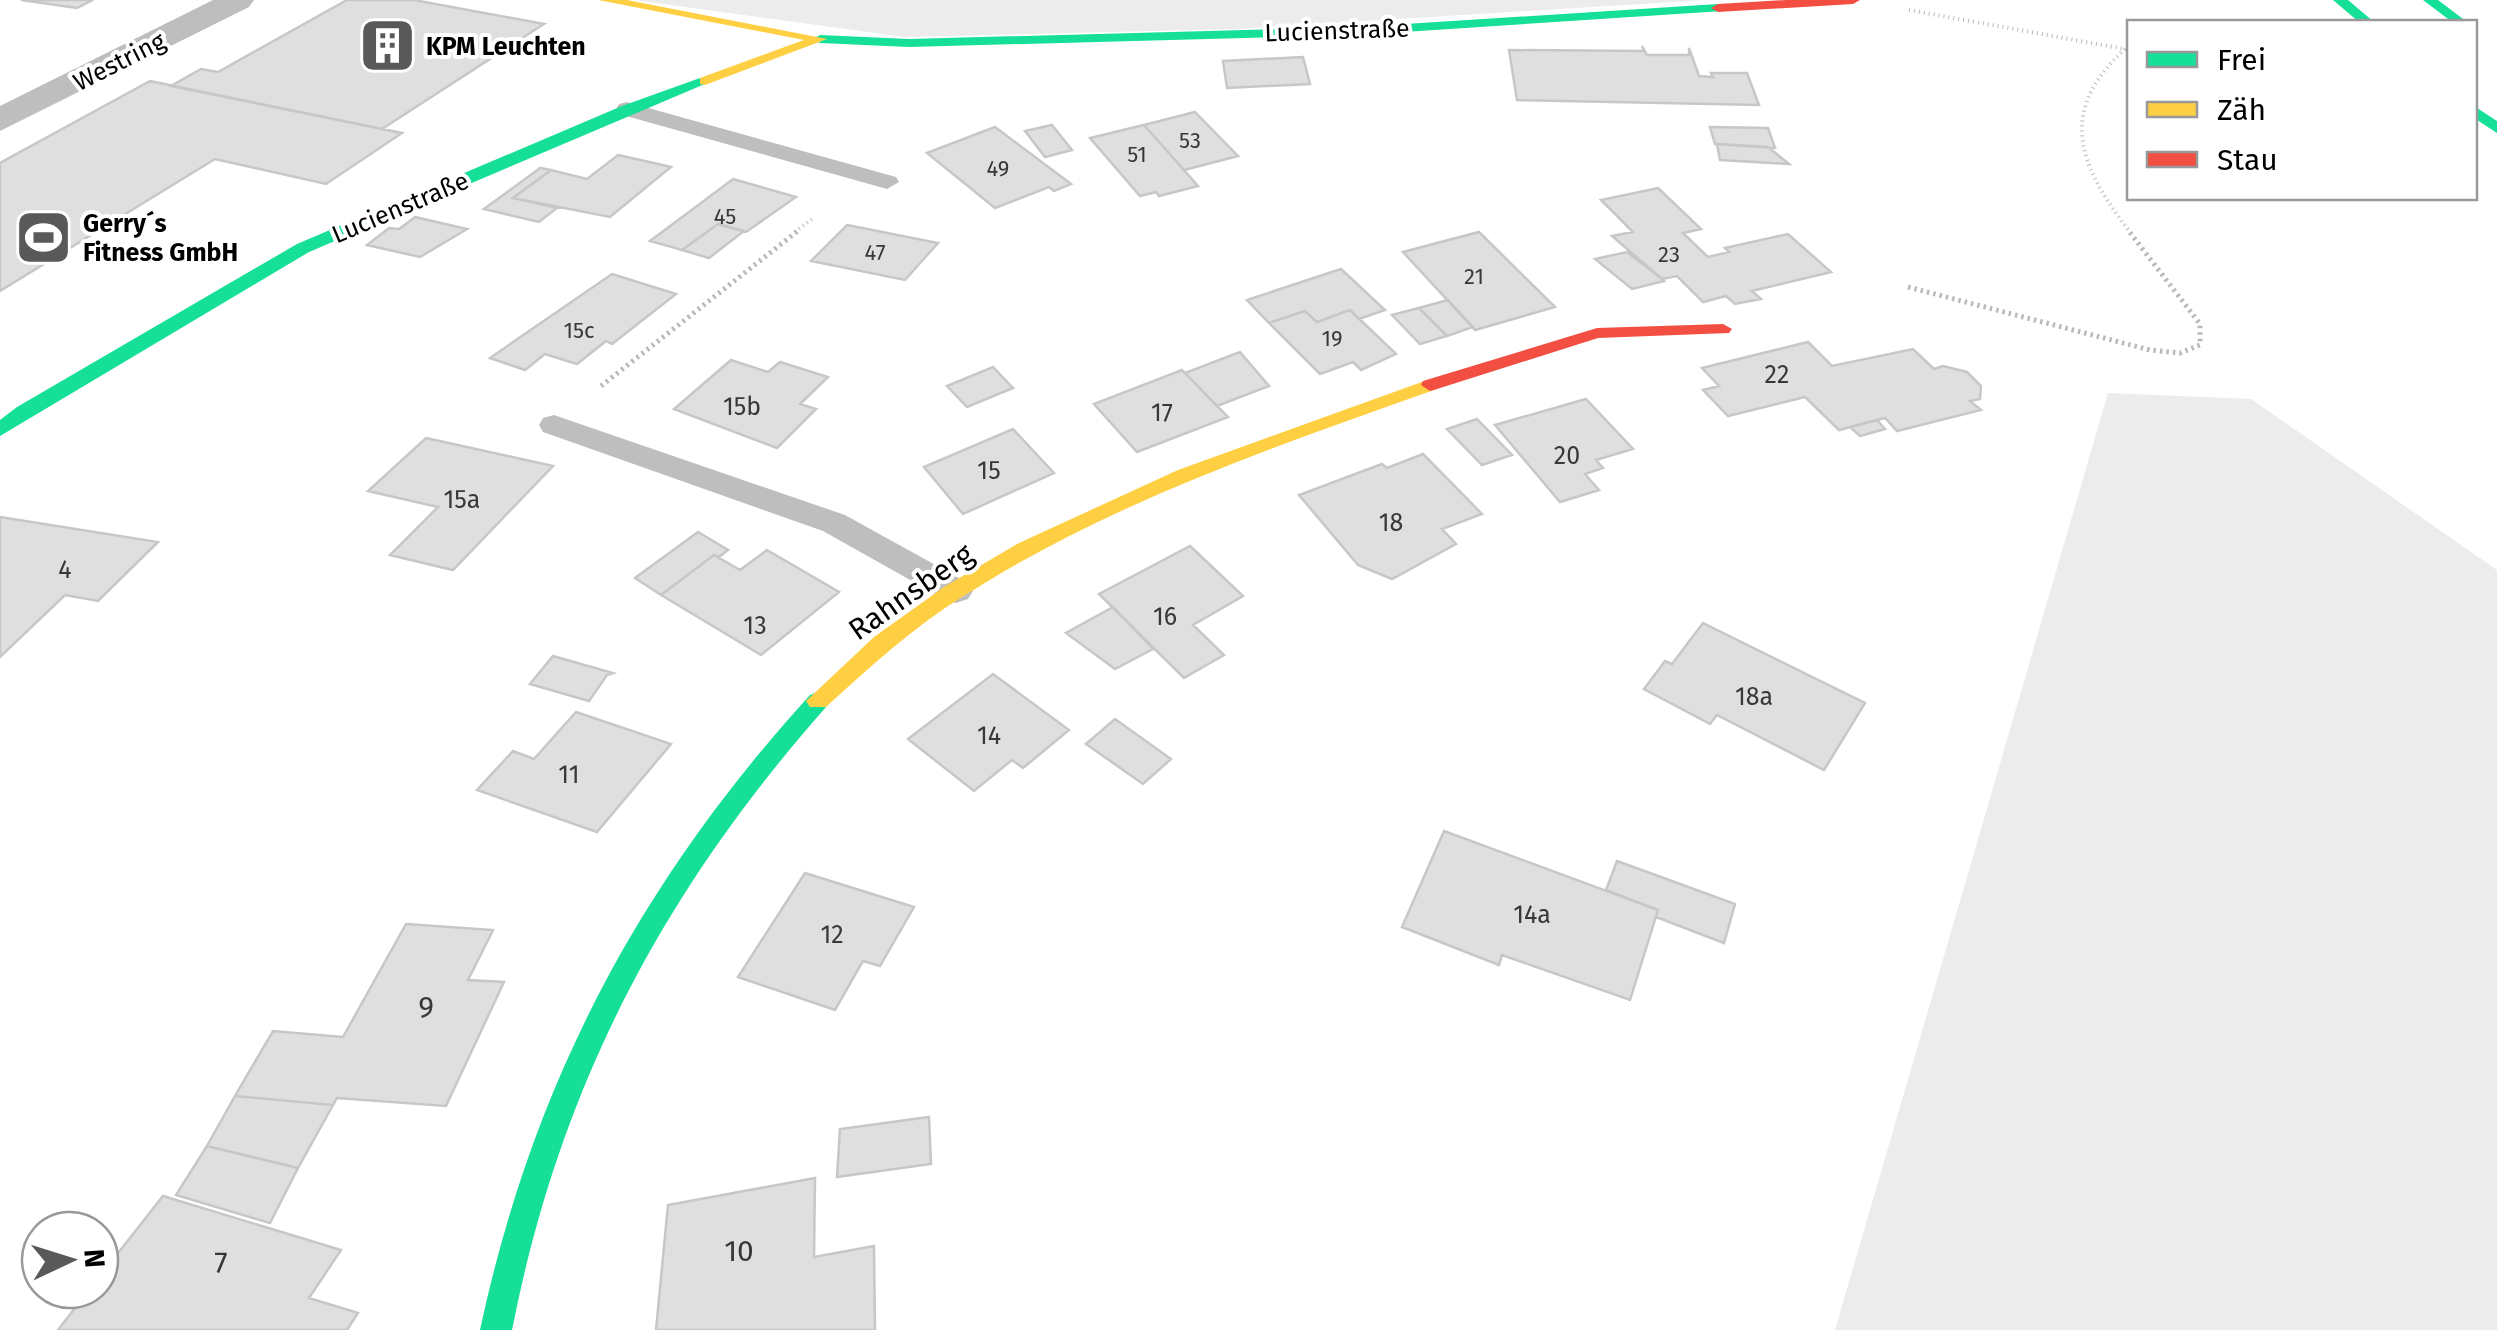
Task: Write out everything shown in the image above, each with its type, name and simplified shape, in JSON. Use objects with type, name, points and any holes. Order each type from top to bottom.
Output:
[{"type":"main road","name":"Lucienstraße","points":[[605,0],[820,39],[908,43],[1358,31],[1852,0]]},
{"type":"main road","points":[[2340,0],[2365,20]]},
{"type":"main road","points":[[2430,0],[2457,20]]},
{"type":"main road","name":"Lucienstraße","points":[[8,416],[303,248],[626,110],[820,39]]},
{"type":"main road","points":[[2477,112],[2497,129]]},
{"type":"main road","name":"Rahnsberg","points":[[496,1330],[522,1222],[556,1121],[638,942],[690,852],[739,786],[835,685],[956,590],[1082,524],[1188,477],[1460,374],[1556,343],[1609,331],[1723,329]]},
{"type":"street","name":"Westring","points":[[0,120],[238,0]]},
{"type":"lane","points":[[626,110],[887,182]]},
{"type":"lane","points":[[554,424],[834,523],[956,590]]},
{"type":"path","points":[[1852,0],[2127,49]]},
{"type":"path","points":[[1908,286],[2150,350],[2180,353],[2200,346],[2200,324],[2108,197],[2082,148],[2081,109],[2102,70],[2127,49]]},
{"type":"path","points":[[658,339],[827,208]]},
{"type":"shaded area","points":[[634,0],[1705,0],[1236,29],[904,37]]},
{"type":"shaded area","points":[[2108,393],[2251,399],[2497,570],[2497,1330],[1835,1330]]},
{"type":"building","points":[[21,0],[93,0],[77,8]]},
{"type":"building","name":"KPM Leuchten","points":[[347,0],[414,0],[544,24],[382,129],[171,86],[201,69],[218,72]]},
{"type":"building","points":[[1642,46],[1647,55],[1689,55],[1689,48],[1699,76],[1747,73],[1759,105],[1517,100],[1509,50],[1644,51]]},
{"type":"building","points":[[1303,57],[1310,84],[1227,88],[1223,61]]},
{"type":"building","name":"Gerry´s Fitness GmbH","points":[[150,81],[402,133],[326,184],[215,159],[0,291],[0,163]]},
{"type":"building","points":[[1195,112],[1238,156],[1184,170],[1144,125]]},
{"type":"building","points":[[1052,125],[1072,150],[1045,157],[1025,131]]},
{"type":"building","points":[[1144,125],[1198,186],[1159,196],[1156,192],[1140,196],[1090,138]]},
{"type":"building","points":[[995,127],[1071,184],[1054,191],[1049,187],[995,208],[927,153]]},
{"type":"building","points":[[1710,127],[1768,128],[1775,148],[1715,144]]},
{"type":"building","points":[[1717,144],[1768,147],[1789,164],[1720,160]]},
{"type":"building","points":[[618,155],[671,167],[610,217],[513,198],[551,170],[587,179]]},
{"type":"building","points":[[540,168],[551,170],[513,198],[557,208],[539,222],[484,209]]},
{"type":"building","points":[[733,179],[796,197],[746,232],[718,224],[682,250],[650,241]]},
{"type":"building","points":[[1658,188],[1701,229],[1683,233],[1708,257],[1729,252],[1725,248],[1788,234],[1831,272],[1752,291],[1761,299],[1735,304],[1726,296],[1703,302],[1677,276],[1662,279],[1612,236],[1633,232],[1601,200]]},
{"type":"building","points":[[415,217],[467,229],[420,257],[367,245],[389,228],[399,229]]},
{"type":"building","points":[[718,224],[744,231],[709,258],[682,250]]},
{"type":"building","points":[[847,225],[938,243],[905,280],[811,261]]},
{"type":"building","points":[[1479,232],[1555,307],[1475,330],[1403,252]]},
{"type":"building","points":[[1627,252],[1664,281],[1632,289],[1595,259]]},
{"type":"building","points":[[1341,269],[1385,310],[1359,319],[1350,310],[1317,322],[1305,311],[1269,323],[1247,300]]},
{"type":"building","points":[[612,274],[676,294],[612,344],[606,341],[577,364],[545,354],[525,370],[490,358]]},
{"type":"building","points":[[1448,300],[1473,327],[1447,336],[1419,308]]},
{"type":"building","points":[[1419,308],[1447,336],[1420,344],[1392,315]]},
{"type":"building","points":[[1350,310],[1396,354],[1361,370],[1353,362],[1320,374],[1269,323],[1305,311],[1317,322]]},
{"type":"building","points":[[1808,342],[1832,366],[1913,349],[1934,369],[1943,366],[1967,372],[1981,386],[1980,399],[1970,401],[1981,410],[1897,431],[1885,418],[1839,430],[1805,397],[1728,416],[1703,390],[1719,386],[1702,368]]},
{"type":"building","points":[[1240,352],[1269,386],[1217,406],[1185,373]]},
{"type":"building","points":[[731,360],[768,372],[780,362],[828,377],[800,404],[816,409],[777,448],[674,409]]},
{"type":"building","points":[[993,367],[1013,388],[967,407],[947,386]]},
{"type":"building","points":[[1182,370],[1228,417],[1137,452],[1094,404]]},
{"type":"building","points":[[1586,399],[1633,449],[1596,460],[1603,468],[1585,474],[1599,490],[1560,502],[1495,425]]},
{"type":"building","points":[[1477,419],[1512,455],[1482,465],[1447,429]]},
{"type":"building","points":[[1877,420],[1885,429],[1860,436],[1850,427]]},
{"type":"building","points":[[1013,429],[1054,473],[963,514],[924,467]]},
{"type":"building","points":[[426,438],[553,466],[453,570],[390,555],[438,507],[368,491]]},
{"type":"building","points":[[1423,454],[1482,514],[1442,529],[1456,544],[1392,579],[1358,565],[1299,495],[1382,464],[1387,468]]},
{"type":"building","points":[[0,517],[158,542],[98,601],[65,595],[0,657]]},
{"type":"building","points":[[698,532],[728,550],[719,557],[714,555],[661,595],[635,578]]},
{"type":"building","points":[[1190,546],[1243,596],[1193,625],[1224,655],[1184,678],[1099,594]]},
{"type":"building","points":[[767,550],[839,592],[761,655],[661,595],[714,555],[740,570]]},
{"type":"building","points":[[1113,607],[1153,649],[1115,669],[1066,633]]},
{"type":"building","points":[[1703,623],[1865,703],[1824,770],[1717,715],[1710,724],[1644,689],[1665,661],[1672,664]]},
{"type":"building","points":[[553,656],[613,673],[607,675],[589,701],[530,684]]},
{"type":"building","points":[[993,674],[1069,730],[1023,768],[1012,760],[974,791],[908,739]]},
{"type":"building","points":[[576,712],[671,744],[597,832],[477,790],[513,751],[534,759]]},
{"type":"building","points":[[1115,719],[1171,759],[1143,784],[1086,744]]},
{"type":"building","points":[[1444,831],[1658,910],[1630,1000],[1502,955],[1499,965],[1402,927]]},
{"type":"building","points":[[1617,861],[1735,904],[1724,943],[1656,917],[1658,910],[1606,890]]},
{"type":"building","points":[[805,873],[914,907],[880,966],[863,961],[835,1010],[738,977]]},
{"type":"building","points":[[406,924],[493,930],[468,980],[504,982],[446,1106],[337,1098],[333,1105],[235,1096],[273,1031],[343,1037]]},
{"type":"building","points":[[235,1096],[333,1105],[298,1168],[207,1146]]},
{"type":"building","points":[[929,1117],[931,1164],[837,1177],[840,1129]]},
{"type":"building","points":[[207,1146],[298,1168],[270,1223],[176,1195]]},
{"type":"building","points":[[815,1178],[814,1257],[874,1246],[875,1330],[656,1330],[668,1205]]},
{"type":"building","points":[[163,1196],[341,1250],[309,1298],[358,1313],[347,1330],[58,1330],[74,1310],[120,1310],[120,1251]]},
{"type":"traffic: fast","points":[[2340,0],[2365,20]]},
{"type":"traffic: fast","points":[[2430,0],[2457,20]]},
{"type":"traffic: fast","points":[[820,39],[909,43],[1358,31],[1718,8]]},
{"type":"traffic: fast","points":[[0,430],[24,411],[303,248],[627,109],[705,81]]},
{"type":"traffic: fast","points":[[2477,112],[2497,129]]},
{"type":"traffic: fast","points":[[496,1330],[513,1247],[539,1162],[572,1077],[612,993],[658,911],[708,835],[762,764],[818,701]]},
{"type":"traffic: slow","points":[[605,0],[820,39],[705,81]]},
{"type":"traffic: slow","points":[[818,701],[882,643],[952,593],[1027,549],[1185,475],[1430,385]]},
{"type":"traffic: jam","points":[[1718,8],[1853,0]]},
{"type":"traffic: jam","points":[[1430,385],[1597,333],[1723,329]]},
{"type":"place","name":"KPM Leuchten","points":[[387,46]]},
{"type":"place","name":"Gerry´s Fitness GmbH","points":[[44,237]]}]
